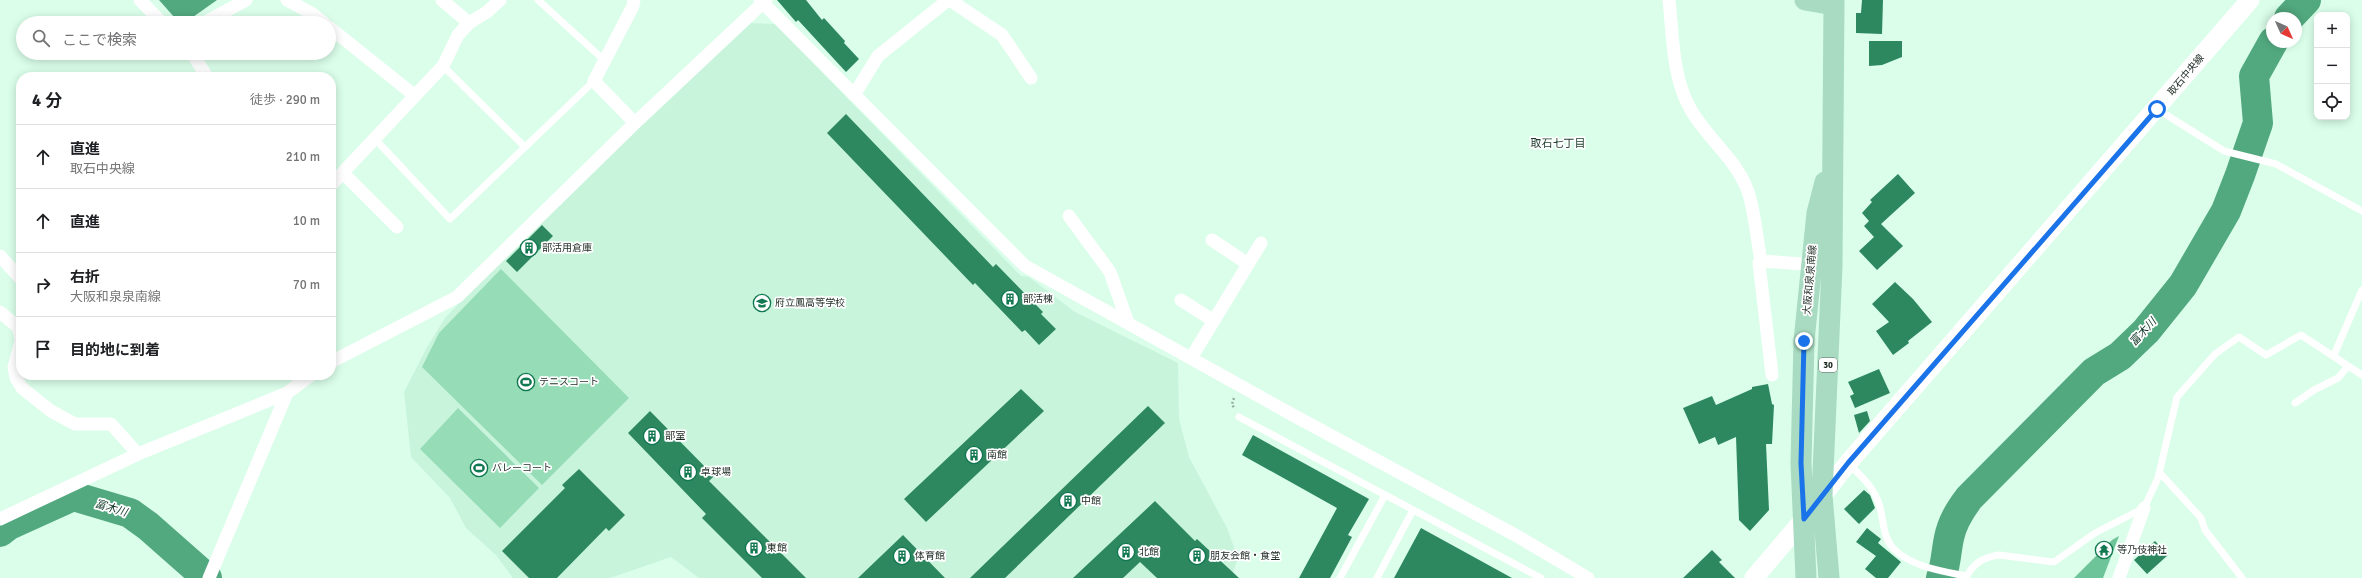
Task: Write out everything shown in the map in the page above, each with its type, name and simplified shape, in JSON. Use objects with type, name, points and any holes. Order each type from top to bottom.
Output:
[{"type":"main road","name":"大阪和泉泉南線","points":[[1804,0],[1834,3],[1832,266],[1822,495],[1829,578]]},
{"type":"main road","name":"大阪和泉泉南線","points":[[1806,578],[1801,463],[1804,341],[1817,213],[1833,152]]},
{"type":"street","points":[[140,0],[155,16]]},
{"type":"street","points":[[217,16],[246,0]]},
{"type":"street","points":[[287,0],[315,16]]},
{"type":"street","points":[[442,0],[468,23]]},
{"type":"street","points":[[336,180],[443,66],[458,35],[468,23],[487,12],[500,0]]},
{"type":"street","points":[[634,0],[633,6],[594,81],[635,123]]},
{"type":"street","points":[[854,95],[878,56],[949,0],[1002,35],[1031,78]]},
{"type":"street","points":[[1669,0],[1676,70],[1682,89],[1691,110],[1743,180],[1748,191],[1761,260],[1759,263],[1772,375]]},
{"type":"street","name":"取石中央線","points":[[1754,578],[1804,519],[1848,463],[2157,109],[2250,0]]},
{"type":"street","points":[[336,359],[457,297],[635,123],[763,1],[854,95],[1025,266],[1518,536],[1582,576]]},
{"type":"street","points":[[336,33],[414,96]]},
{"type":"street","points":[[196,60],[204,72]]},
{"type":"street","points":[[343,173],[397,227]]},
{"type":"street","points":[[1069,216],[1110,272],[1128,323]]},
{"type":"street","points":[[1212,240],[1248,264]]},
{"type":"street","points":[[1191,358],[1261,243]]},
{"type":"street","points":[[0,256],[16,266]]},
{"type":"street","points":[[1761,260],[1832,266]]},
{"type":"street","points":[[1181,300],[1214,321]]},
{"type":"street","points":[[0,312],[16,325]]},
{"type":"street","points":[[16,359],[14,367],[16,378]]},
{"type":"street","points":[[17,380],[22,388],[51,410],[75,424],[111,424],[138,454]]},
{"type":"street","points":[[0,519],[138,454],[287,393],[301,380]]},
{"type":"street","points":[[209,578],[287,393]]},
{"type":"street","points":[[2119,578],[2144,508]]},
{"type":"lane","points":[[538,0],[605,61]]},
{"type":"lane","points":[[443,66],[524,146]]},
{"type":"lane","points":[[375,139],[450,219],[524,146],[594,81]]},
{"type":"lane","points":[[2157,109],[2224,151],[2276,164],[2362,211]]},
{"type":"lane","points":[[2334,355],[2362,290]]},
{"type":"lane","points":[[1848,463],[1869,484],[1879,503],[1886,535],[1892,547],[1908,559],[1938,570],[1966,577],[1978,562],[1999,555],[2054,562],[2096,533],[2144,508],[2160,473],[2177,397],[2215,354],[2239,337],[2266,355],[2301,335],[2334,355],[2362,375]]},
{"type":"lane","points":[[2296,404],[2314,390],[2338,378],[2348,366]]},
{"type":"lane","points":[[1239,417],[1541,578]]},
{"type":"lane","points":[[2160,473],[2201,518],[2205,530],[2242,578]]},
{"type":"lane","points":[[1340,578],[1385,495]]},
{"type":"lane","points":[[1377,578],[1413,510]]},
{"type":"shaded area","points":[[159,0],[217,0],[194,16],[173,16]]},
{"type":"shaded area","name":"府立鳳高等学校","points":[[746,23],[775,24],[1021,276],[1029,277],[1075,312],[1178,363],[1179,419],[1189,457],[1227,528],[1238,558],[1231,578],[699,578],[671,557],[610,578],[513,578],[496,555],[466,528],[450,498],[411,457],[404,392],[426,349],[445,318],[468,294]]},
{"type":"shaded area","name":"テニスコート","points":[[501,269],[629,398],[542,485],[422,367],[439,333]]},
{"type":"shaded area","name":"バレーコート","points":[[458,408],[539,488],[500,528],[420,449]]},
{"type":"shaded area","points":[[2119,536],[2103,578],[2074,578],[2112,540]]},
{"type":"building","points":[[777,0],[806,0],[822,20],[824,18],[845,41],[844,43],[859,59],[846,72],[798,20],[796,22]]},
{"type":"building","points":[[1862,0],[1883,0],[1882,34],[1856,33],[1856,13],[1861,13]]},
{"type":"building","points":[[1869,41],[1902,41],[1902,57],[1882,65],[1869,66]]},
{"type":"building","points":[[846,114],[993,267],[996,264],[1043,312],[1041,314],[1056,329],[1039,345],[1025,330],[1022,332],[975,283],[973,285],[827,133]]},
{"type":"building","points":[[1898,174],[1915,193],[1881,224],[1903,246],[1877,270],[1859,251],[1874,237],[1864,226],[1869,221],[1862,213],[1872,202],[1870,200]]},
{"type":"building","name":"部活用倉庫","points":[[542,225],[553,236],[517,272],[506,261]]},
{"type":"building","points":[[1895,282],[1913,299],[1932,322],[1893,355],[1876,331],[1889,322],[1872,304]]},
{"type":"building","points":[[1879,369],[1890,393],[1855,408],[1850,396],[1854,394],[1848,382]]},
{"type":"building","points":[[1768,384],[1772,404],[1774,405],[1772,444],[1766,444],[1769,510],[1750,531],[1739,520],[1736,437],[1718,445],[1715,437],[1699,444],[1683,408],[1712,396],[1716,405],[1752,389],[1752,387]]},
{"type":"building","name":"南館","points":[[1021,389],[1044,411],[926,522],[904,499]]},
{"type":"building","name":"中館","points":[[1148,406],[1165,423],[1005,578],[970,578]]},
{"type":"building","points":[[650,411],[714,476],[709,481],[806,578],[762,578],[702,518],[706,514],[628,433]]},
{"type":"building","points":[[1867,411],[1870,421],[1859,433],[1854,415]]},
{"type":"building","points":[[1253,435],[1369,499],[1348,535],[1352,537],[1330,578],[1299,578],[1337,508],[1242,455]]},
{"type":"building","points":[[579,469],[625,515],[609,531],[606,528],[557,578],[529,578],[502,551],[565,488],[562,485]]},
{"type":"building","points":[[1864,490],[1870,495],[1875,508],[1859,524],[1844,509]]},
{"type":"building","points":[[1155,501],[1195,541],[1197,539],[1239,578],[1157,578],[1140,562],[1123,578],[1073,578]]},
{"type":"building","points":[[1421,528],[1512,578],[1394,578]]},
{"type":"building","points":[[1867,528],[1881,539],[1878,543],[1901,562],[1888,578],[1876,578],[1865,569],[1876,556],[1856,542]]},
{"type":"building","name":"体育館","points":[[903,535],[945,578],[858,578]]},
{"type":"building","points":[[2155,541],[2168,555],[2147,574],[2134,560]]},
{"type":"building","points":[[1712,550],[1722,560],[1719,562],[1735,578],[1683,578]]},
{"type":"waterway","name":"富木川","points":[[2295,12],[2306,0]]},
{"type":"waterway","name":"富木川","points":[[1941,578],[1954,521],[1969,498],[2094,372],[2120,356],[2146,331],[2183,285],[2226,211],[2240,175],[2258,123],[2254,76],[2270,48]]},
{"type":"waterway","name":"富木川","points":[[0,532],[9,525],[73,496],[130,513],[148,526],[207,578]]},
{"type":"place","name":"部活用倉庫","points":[[529,248]]},
{"type":"place","name":"部活棟","points":[[1010,299]]},
{"type":"place","name":"府立鳳高等学校","points":[[762,303]]},
{"type":"place","name":"テニスコート","points":[[526,382]]},
{"type":"place","name":"部室","points":[[652,436]]},
{"type":"place","name":"南館","points":[[974,455]]},
{"type":"place","name":"バレーコート","points":[[479,468]]},
{"type":"place","name":"卓球場","points":[[688,472]]},
{"type":"place","name":"中館","points":[[1068,501]]},
{"type":"place","name":"東館","points":[[754,548]]},
{"type":"place","name":"等乃伎神社","points":[[2104,550]]},
{"type":"place","name":"北館","points":[[1126,552]]},
{"type":"place","name":"体育館","points":[[902,556]]},
{"type":"place","name":"朋友会館・食堂","points":[[1197,556]]},
{"type":"district","name":"取石七丁目","points":[[1558,143]]},
{"type":"route","points":[[1804,341],[1801,463],[1804,519],[1848,463],[2157,109]]}]
